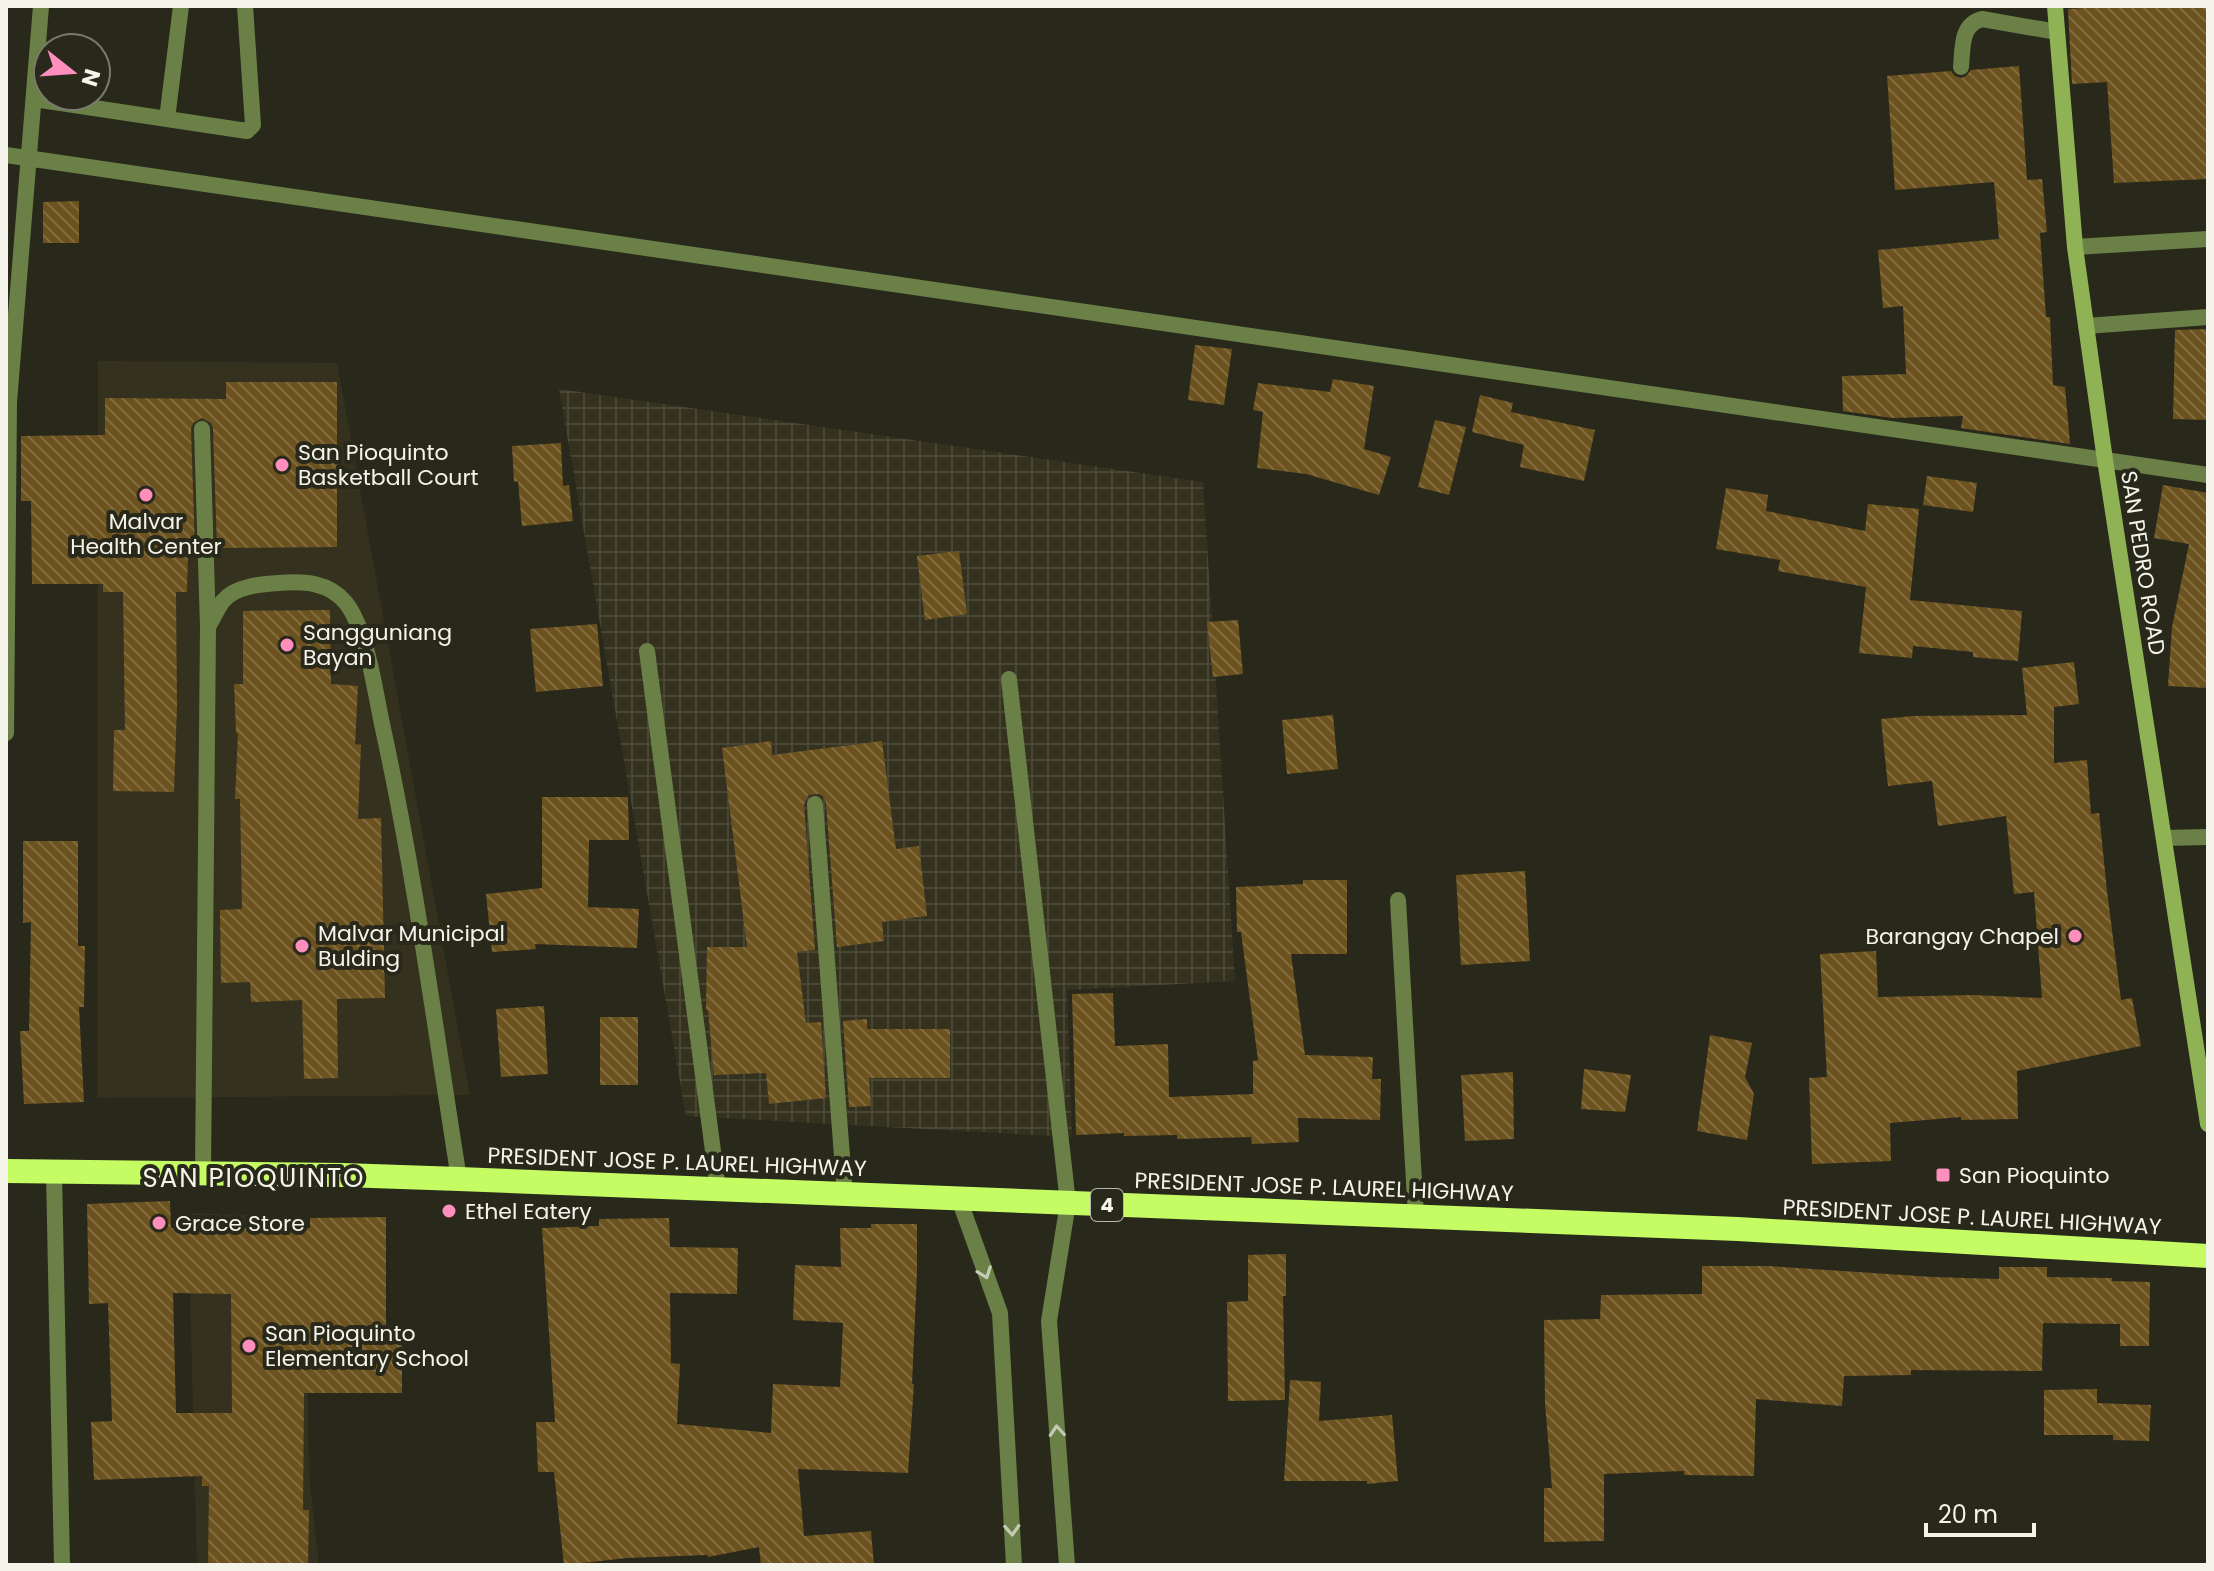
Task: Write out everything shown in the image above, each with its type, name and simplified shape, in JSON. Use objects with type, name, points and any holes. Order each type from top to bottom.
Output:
[{"type":"highway","name":"PRESIDENT JOSE P. LAUREL HIGHWAY","points":[[6,1171],[459,1179],[1738,1229],[2208,1256]]},
{"type":"street","points":[[39,32],[41,6]]},
{"type":"street","points":[[167,119],[181,6]]},
{"type":"street","points":[[112,111],[251,130],[245,6]]},
{"type":"street","name":"SAN PEDRO ROAD","points":[[2055,6],[2075,247],[2208,1124]]},
{"type":"street","points":[[1961,67],[1967,27],[1975,21],[1982,19],[2057,32]]},
{"type":"street","points":[[6,733],[9,402],[33,112]]},
{"type":"street","points":[[6,155],[2208,475]]},
{"type":"street","points":[[2075,247],[2208,239]]},
{"type":"street","points":[[2086,326],[2208,317]]},
{"type":"street","points":[[202,429],[208,627],[203,1173]]},
{"type":"street","points":[[208,627],[225,598],[259,584],[287,582],[316,583],[333,591],[346,604],[355,620],[368,660],[396,789],[459,1179]]},
{"type":"street","points":[[647,651],[718,1189]]},
{"type":"street","points":[[1009,679],[1068,1203],[1049,1321],[1067,1565]]},
{"type":"street","points":[[815,804],[845,1195]]},
{"type":"street","points":[[2164,838],[2208,837]]},
{"type":"street","points":[[1398,900],[1416,1217]]},
{"type":"street","points":[[54,1173],[62,1565]]},
{"type":"street","points":[[959,1199],[1000,1313],[1014,1565]]},
{"type":"shaded area","points":[[98,361],[337,363],[470,1095],[97,1098]]},
{"type":"shaded area","points":[[559,389],[1203,482],[1235,981],[1067,990],[1072,1137],[686,1116]]},
{"type":"shaded area","name":"San Pioquinto Elementary School","points":[[188,1213],[305,1217],[309,1475],[319,1565],[197,1565]]},
{"type":"building","points":[[2208,6],[2208,179],[2114,183],[2107,82],[2072,84],[2068,9]]},
{"type":"building","points":[[2019,66],[2027,180],[2042,179],[2047,232],[2040,233],[2046,317],[2050,317],[2053,385],[2065,387],[2070,444],[1961,428],[1963,416],[1892,418],[1843,411],[1842,376],[1906,374],[1903,306],[1883,308],[1878,250],[1999,239],[1994,182],[1895,190],[1887,76],[1951,71],[1961,78],[1971,70]]},
{"type":"building","points":[[79,201],[79,243],[43,243],[43,202]]},
{"type":"building","points":[[2208,329],[2208,420],[2173,419],[2175,330]]},
{"type":"building","points":[[1195,345],[1232,349],[1224,405],[1188,400]]},
{"type":"building","points":[[1333,379],[1374,386],[1364,449],[1391,457],[1379,495],[1306,474],[1257,468],[1263,412],[1253,410],[1258,383],[1330,392]]},
{"type":"building","points":[[226,382],[337,382],[337,547],[217,548],[213,428],[202,418],[193,423],[195,548],[188,548],[187,592],[176,592],[174,792],[113,791],[114,730],[125,730],[123,592],[103,592],[103,584],[32,584],[31,501],[21,501],[21,436],[105,435],[105,398],[226,399]]},
{"type":"building","points":[[1480,395],[1513,403],[1511,412],[1595,430],[1584,481],[1520,467],[1524,445],[1472,432]]},
{"type":"building","points":[[1435,420],[1466,427],[1449,495],[1418,487]]},
{"type":"building","points":[[561,443],[563,486],[569,485],[573,521],[522,526],[518,481],[514,482],[512,446]]},
{"type":"building","points":[[1927,476],[1977,483],[1973,512],[1923,505]]},
{"type":"building","points":[[2163,485],[2208,493],[2208,688],[2168,686],[2172,627],[2189,544],[2154,538]]},
{"type":"building","points":[[1726,488],[1768,495],[1766,511],[1865,531],[1868,504],[1919,509],[1910,600],[2022,611],[2018,661],[1973,657],[1973,652],[1913,646],[1912,658],[1859,653],[1866,587],[1778,571],[1780,560],[1716,549]]},
{"type":"building","points":[[959,551],[967,614],[925,620],[917,556]]},
{"type":"building","points":[[330,610],[331,684],[358,686],[355,744],[361,745],[358,819],[381,818],[385,998],[337,999],[338,1078],[304,1079],[302,1000],[251,1002],[250,982],[221,983],[220,910],[242,909],[240,799],[235,799],[238,733],[234,684],[243,684],[243,611]]},
{"type":"building","points":[[1238,620],[1243,674],[1213,677],[1207,622]]},
{"type":"building","points":[[597,624],[603,686],[536,692],[530,629]]},
{"type":"building","points":[[2074,662],[2079,704],[2054,707],[2054,763],[2087,760],[2091,814],[2099,813],[2121,1000],[2132,998],[2141,1046],[2017,1071],[2018,1119],[1961,1120],[1961,1117],[1890,1123],[1891,1161],[1812,1164],[1809,1078],[1827,1077],[1820,954],[1876,951],[1878,997],[1973,995],[2042,998],[2034,892],[2014,894],[2006,816],[1938,826],[1932,781],[1888,786],[1881,719],[2027,715],[2022,668]]},
{"type":"building","points":[[1333,715],[1338,769],[1287,774],[1282,720]]},
{"type":"building","points":[[771,741],[772,755],[882,741],[896,849],[919,846],[927,916],[882,922],[884,941],[837,947],[826,803],[819,794],[808,795],[804,805],[815,950],[797,952],[806,1023],[821,1022],[826,1098],[769,1104],[766,1073],[714,1075],[706,1010],[707,947],[747,947],[722,748]]},
{"type":"building","points":[[542,797],[628,797],[629,840],[589,840],[588,907],[639,909],[637,948],[535,944],[536,949],[492,952],[486,894],[542,888]]},
{"type":"building","points":[[23,841],[78,841],[78,946],[85,946],[84,1007],[79,1007],[84,1102],[24,1104],[20,1031],[29,1031],[31,922],[23,923]]},
{"type":"building","points":[[1525,871],[1530,961],[1461,965],[1456,875]]},
{"type":"building","points":[[1303,880],[1347,880],[1347,954],[1291,954],[1305,1055],[1373,1057],[1372,1079],[1381,1079],[1380,1120],[1298,1118],[1299,1142],[1252,1144],[1251,1137],[1177,1139],[1177,1135],[1124,1136],[1124,1133],[1076,1135],[1072,994],[1113,993],[1115,1046],[1168,1044],[1169,1097],[1253,1094],[1253,1061],[1258,1060],[1241,932],[1237,932],[1236,887],[1303,884]]},
{"type":"building","points":[[544,1006],[548,1074],[501,1077],[496,1009]]},
{"type":"building","points":[[600,1017],[638,1017],[638,1085],[600,1085]]},
{"type":"building","points":[[867,1019],[867,1029],[950,1029],[950,1078],[869,1078],[871,1106],[849,1107],[843,1021]]},
{"type":"building","points":[[1710,1035],[1752,1043],[1745,1077],[1754,1094],[1747,1140],[1697,1131]]},
{"type":"building","points":[[1584,1069],[1631,1075],[1625,1112],[1581,1109]]},
{"type":"building","points":[[1513,1072],[1514,1139],[1465,1141],[1461,1075]]},
{"type":"building","points":[[170,1201],[171,1228],[310,1228],[310,1218],[386,1217],[386,1328],[402,1328],[402,1393],[304,1393],[303,1510],[309,1510],[308,1565],[208,1565],[209,1486],[202,1486],[202,1476],[94,1480],[91,1422],[112,1421],[108,1303],[89,1304],[87,1204]],"holes":[[[173,1293],[231,1294],[232,1413],[176,1413]]]},
{"type":"building","points":[[669,1218],[670,1247],[738,1248],[737,1294],[670,1293],[671,1363],[680,1364],[677,1424],[771,1433],[773,1384],[840,1387],[843,1323],[793,1320],[795,1265],[841,1267],[840,1228],[917,1224],[914,1384],[908,1473],[798,1469],[804,1536],[871,1531],[874,1565],[761,1565],[759,1547],[708,1557],[627,1558],[564,1565],[554,1472],[538,1472],[536,1422],[555,1422],[542,1228],[599,1226],[599,1219]]},
{"type":"building","points":[[1286,1254],[1286,1296],[1283,1296],[1285,1400],[1228,1401],[1227,1302],[1248,1301],[1248,1255]]},
{"type":"building","points":[[1702,1266],[1768,1266],[1999,1279],[1999,1267],[2047,1267],[2047,1277],[2150,1282],[2149,1346],[2120,1346],[2120,1324],[2043,1323],[2042,1371],[1911,1370],[1911,1375],[1844,1376],[1842,1406],[1756,1399],[1754,1476],[1684,1475],[1684,1471],[1604,1474],[1604,1541],[1544,1542],[1544,1488],[1552,1488],[1545,1403],[1544,1320],[1600,1319],[1601,1295],[1702,1294]]},
{"type":"building","points":[[1290,1380],[1321,1382],[1319,1421],[1392,1415],[1398,1481],[1367,1484],[1367,1481],[1284,1481]]},
{"type":"building","points":[[2097,1389],[2097,1403],[2151,1405],[2149,1441],[2113,1440],[2113,1435],[2044,1435],[2044,1390]]},
{"type":"place","name":"San Pioquinto Basketball Court","points":[[282,465]]},
{"type":"place","name":"Malvar Health Center","points":[[146,495]]},
{"type":"place","name":"Sangguniang Bayan","points":[[287,645]]},
{"type":"place","name":"Barangay Chapel","points":[[2075,936]]},
{"type":"place","name":"Malvar Municipal Bulding","points":[[302,946]]},
{"type":"place","name":"San Pioquinto","points":[[1943,1175]]},
{"type":"place","name":"Ethel Eatery","points":[[449,1211]]},
{"type":"place","name":"Grace Store","points":[[159,1223]]},
{"type":"place","name":"San Pioquinto Elementary School","points":[[249,1346]]},
{"type":"district","name":"SAN PIOQUINTO","points":[[254,1178]]}]
